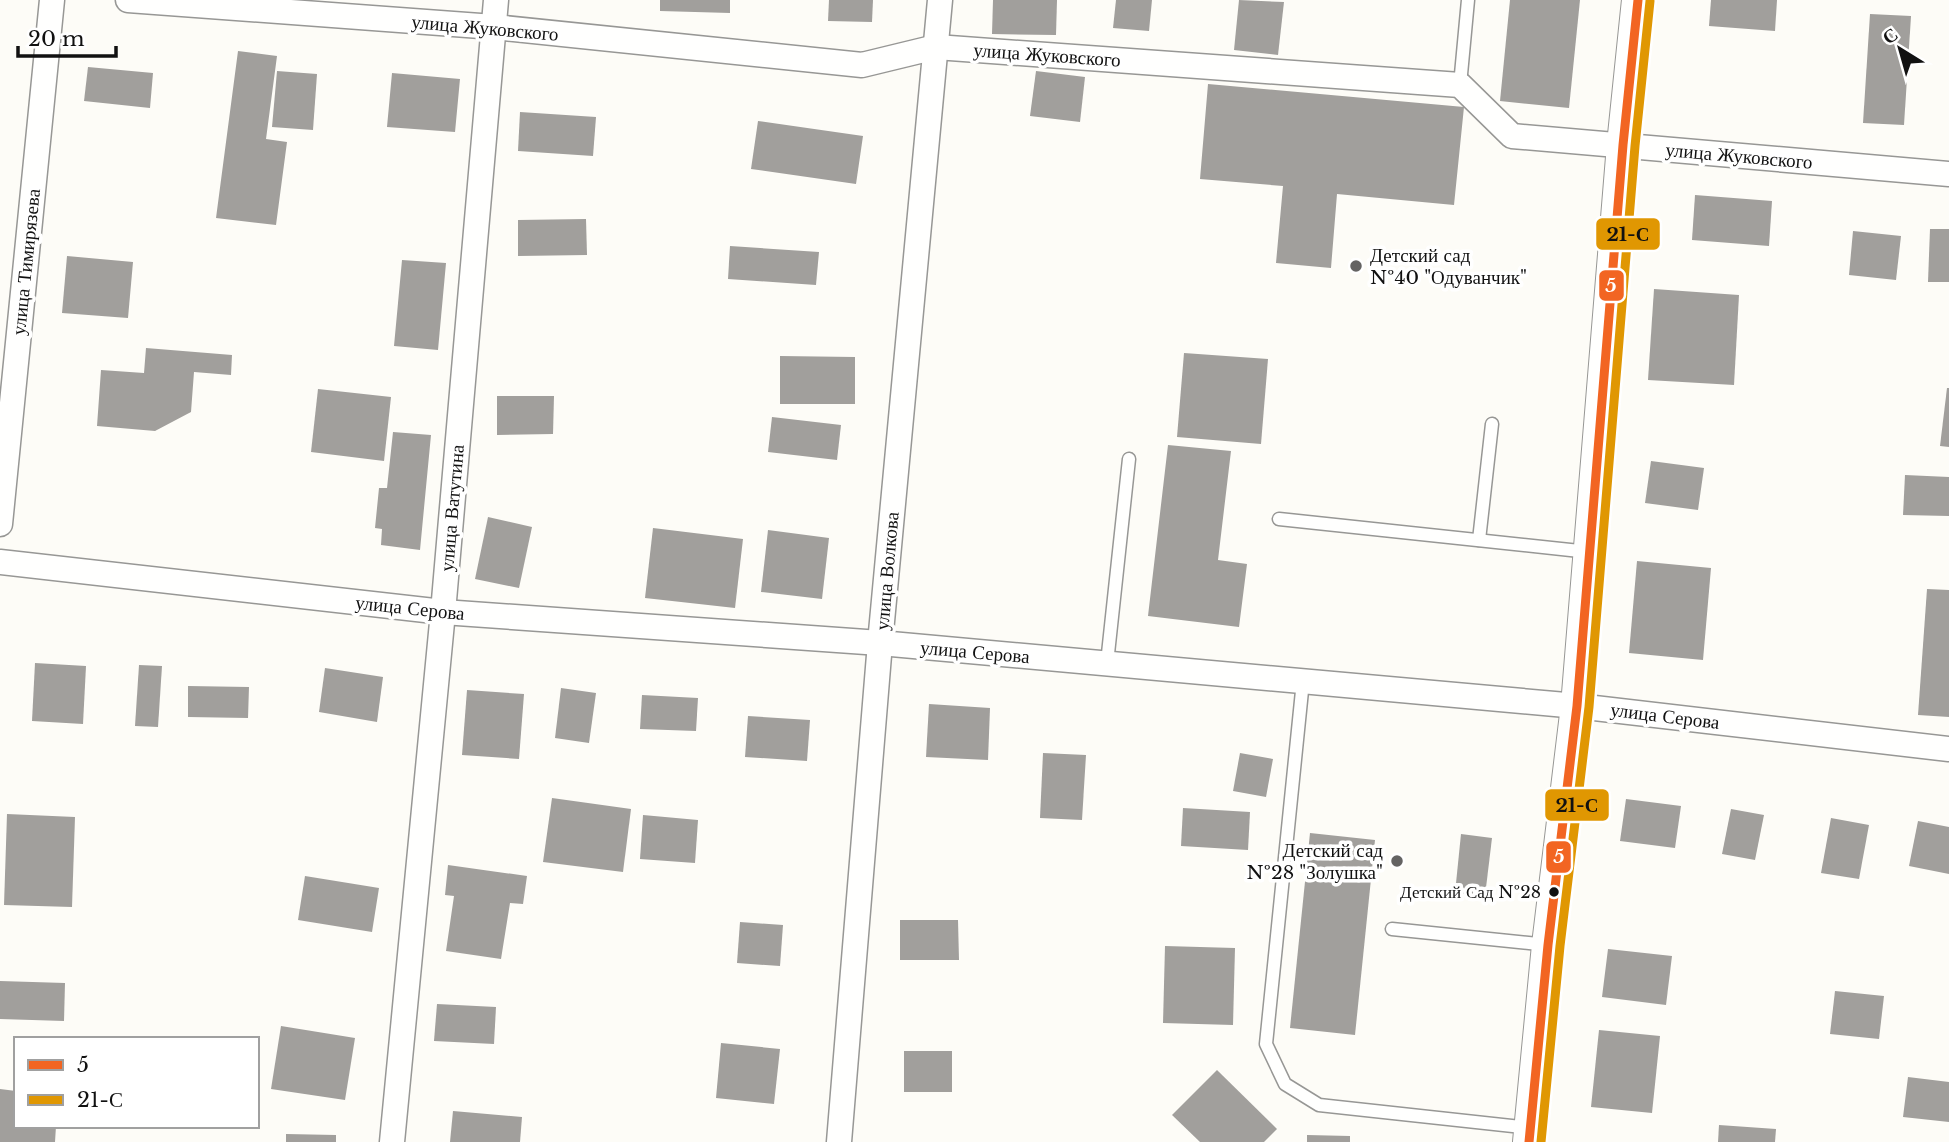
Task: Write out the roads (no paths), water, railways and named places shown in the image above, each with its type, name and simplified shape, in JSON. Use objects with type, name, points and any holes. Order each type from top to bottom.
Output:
[{"type":"street","name":"улица Тимирязева","points":[[0,524],[52,0]]},
{"type":"street","name":"улица Жуковского","points":[[128,0],[494,27],[862,65],[936,47],[1460,85],[1512,136],[1949,174]]},
{"type":"street","name":"улица Ватутина","points":[[391,1142],[443,612],[496,0]]},
{"type":"street","name":"улица Волкова","points":[[839,1142],[880,643],[940,0]]},
{"type":"street","points":[[1530,1135],[1548,944],[1577,706],[1623,145],[1638,0]]},
{"type":"street","name":"улица Серова","points":[[0,562],[443,612],[880,643],[1577,706],[1949,750]]},
{"type":"lane","points":[[1460,85],[1468,0]]},
{"type":"lane","points":[[1479,540],[1492,424]]},
{"type":"lane","points":[[1107,663],[1129,459]]},
{"type":"lane","points":[[1279,519],[1589,552]]},
{"type":"lane","points":[[1303,681],[1266,1044],[1286,1084],[1319,1105],[1530,1135]]},
{"type":"lane","points":[[1392,929],[1548,944]]},
{"type":"place","name":"Детский сад №40 \"Одуванчик\"","points":[[1356,266]]},
{"type":"place","name":"Детский сад №28 \"Золушка\"","points":[[1397,861]]},
{"type":"place","name":"Детский Сад №28","points":[[1554,892]]}]
